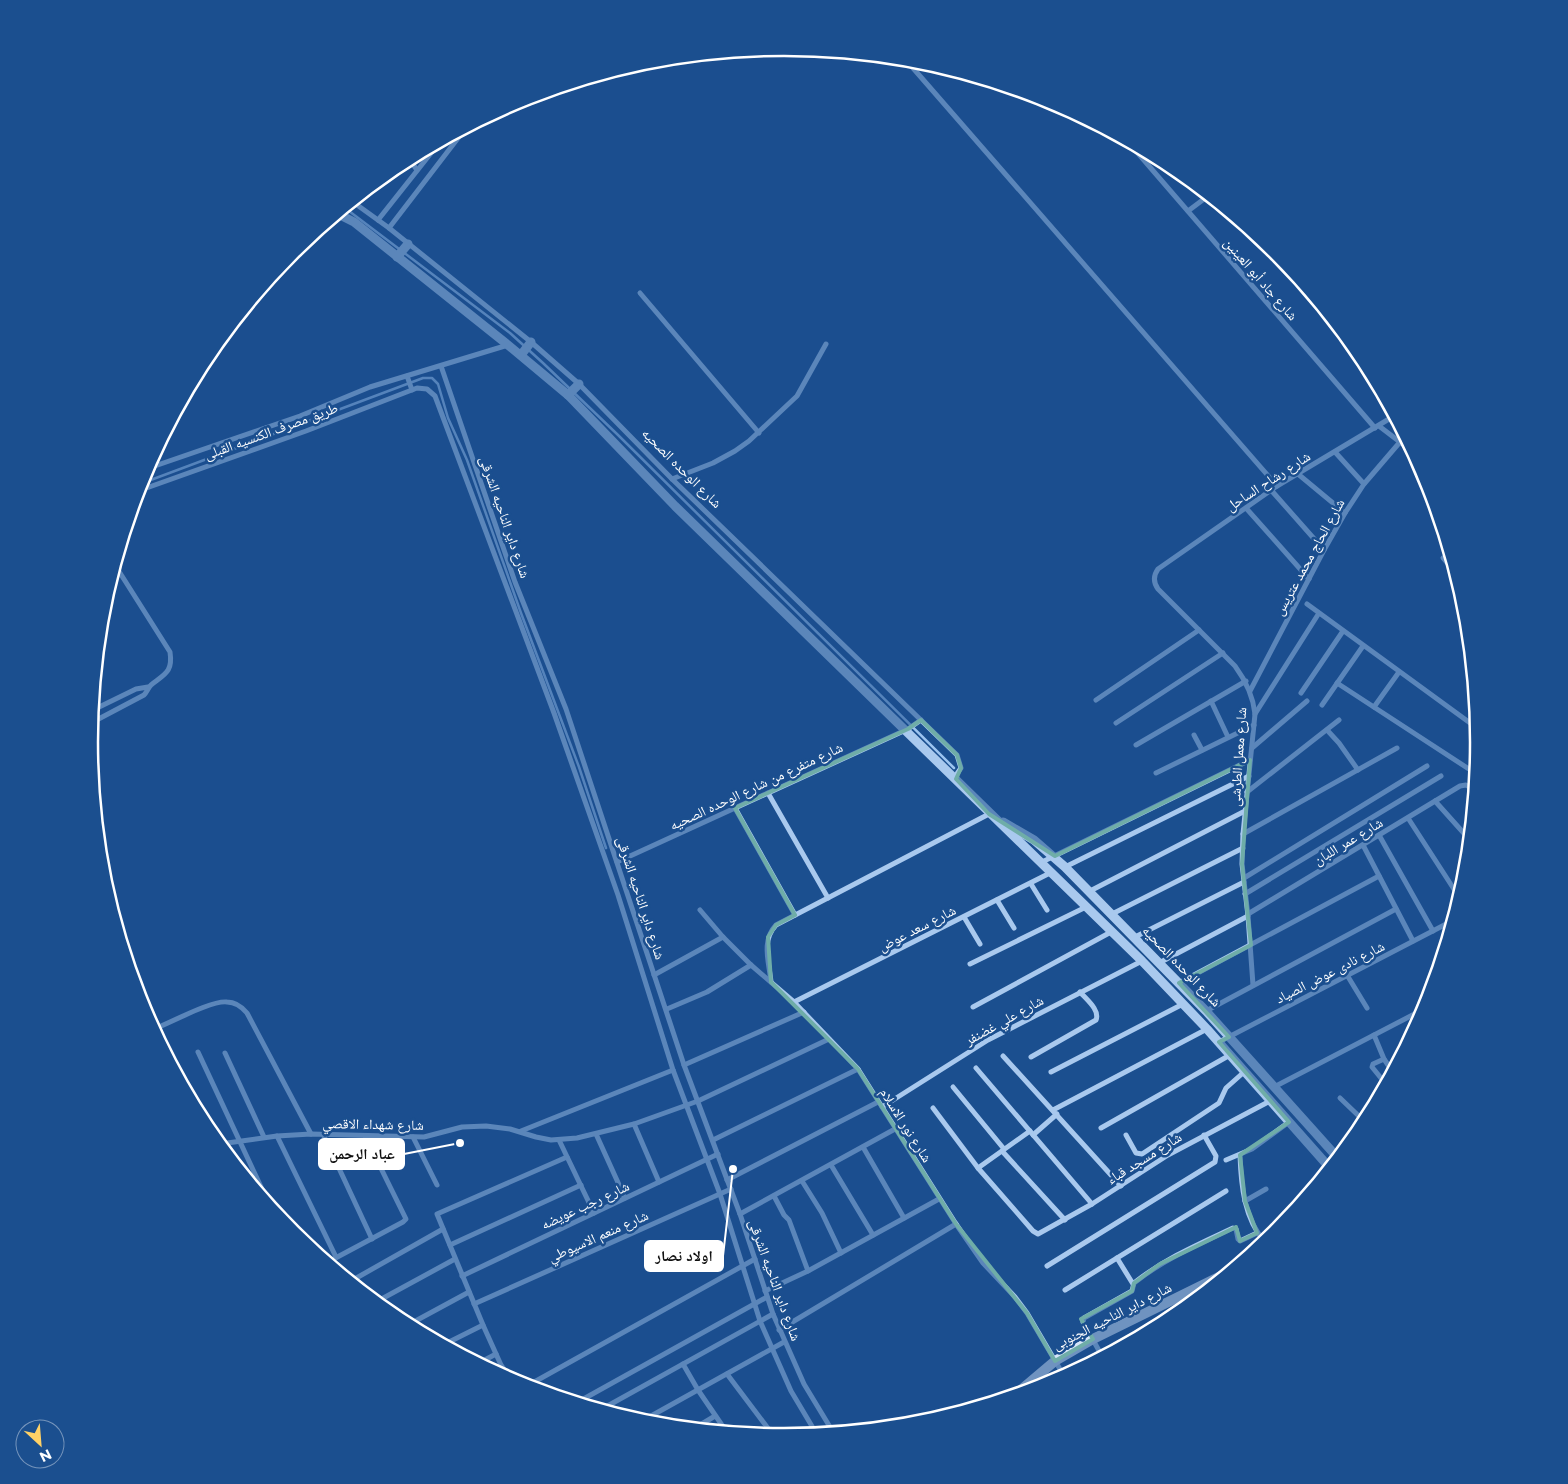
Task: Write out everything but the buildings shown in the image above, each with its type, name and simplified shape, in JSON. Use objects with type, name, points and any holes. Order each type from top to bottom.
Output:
[{"type":"main road","name":"شارع داير الناحيه الجنوبى","points":[[1031,1381],[1055,1361],[1093,1339],[1202,1285]]},
{"type":"street","points":[[913,68],[1278,486]]},
{"type":"street","points":[[389,228],[457,140]]},
{"type":"street","points":[[378,220],[428,156]]},
{"type":"street","name":"شارع جاد أبو العينين","points":[[1141,157],[1377,427],[1400,442]]},
{"type":"street","points":[[414,165],[417,170]]},
{"type":"street","points":[[1188,211],[1203,200]]},
{"type":"street","name":"شارع الوحده الصحيه","points":[[358,205],[389,228],[402,251],[508,345],[526,349],[573,390],[675,506],[1142,961],[1219,1042],[1325,1163]]},
{"type":"street","name":"شارع الوحده الصحيه","points":[[344,217],[402,251],[526,349],[672,479],[957,755],[960,768],[954,778]]},
{"type":"street","points":[[640,294],[759,433]]},
{"type":"street","points":[[672,479],[724,458],[745,445],[759,433],[797,396],[826,344]]},
{"type":"street","name":"طريق مصرف الكنسيه القبلى","points":[[157,465],[300,416],[370,387],[508,345]]},
{"type":"street","name":"شارع داير الناحيه الشرقى","points":[[441,366],[515,582],[566,709],[684,1065],[731,1188],[773,1314],[804,1384],[829,1426]]},
{"type":"street","points":[[407,376],[412,390]]},
{"type":"street","name":"شارع داير الناحيه الشرقى","points":[[412,390],[422,387],[432,392],[435,396],[557,722],[618,895],[673,1070],[720,1194],[760,1321],[791,1391],[812,1427]]},
{"type":"street","name":"طريق مصرف الكنسيه القبلى","points":[[147,488],[306,431],[412,390]]},
{"type":"street","name":"شارع رشاح الساحل","points":[[1158,569],[1271,490],[1389,419]]},
{"type":"street","name":"شارع الحاج محمد عتريس","points":[[1250,691],[1345,513],[1364,484],[1400,442]]},
{"type":"street","points":[[1335,452],[1364,484]]},
{"type":"street","points":[[1298,474],[1345,513]]},
{"type":"street","points":[[1271,490],[1324,550]]},
{"type":"street","points":[[1246,508],[1309,579]]},
{"type":"street","name":"شارع معمل الطرشى","points":[[1158,569],[1154,577],[1156,585],[1235,666],[1246,681],[1250,691],[1255,714],[1243,848],[1253,986]]},
{"type":"street","points":[[99,719],[144,695],[148,687],[164,676],[172,661],[170,652],[120,573]]},
{"type":"street","points":[[1307,604],[1469,722]]},
{"type":"street","points":[[1255,714],[1319,613]]},
{"type":"street","points":[[1096,700],[1200,630]]},
{"type":"street","points":[[1301,693],[1344,631]]},
{"type":"street","points":[[1322,705],[1364,646]]},
{"type":"street","points":[[1116,723],[1223,654]]},
{"type":"street","points":[[1374,707],[1399,672]]},
{"type":"street","points":[[1136,745],[1246,681]]},
{"type":"street","points":[[1337,683],[1469,768]]},
{"type":"street","points":[[100,707],[140,687],[148,687]]},
{"type":"street","points":[[1211,701],[1228,737]]},
{"type":"street","points":[[1251,748],[1307,701]]},
{"type":"street","name":"شارع متفرع من شارع الوحده الصحيه","points":[[617,862],[907,730],[921,720]]},
{"type":"street","points":[[1247,792],[1339,720]]},
{"type":"street","points":[[1156,773],[1254,725]]},
{"type":"street","points":[[1327,730],[1339,742],[1358,770]]},
{"type":"street","points":[[1194,735],[1202,750]]},
{"type":"street","points":[[1243,834],[1397,748]]},
{"type":"street","points":[[1040,863],[1250,760]]},
{"type":"street","points":[[1135,937],[1244,880],[1426,766]]},
{"type":"street","points":[[1065,867],[1249,776]]},
{"type":"street","points":[[1246,894],[1441,776]]},
{"type":"street","name":"شارع عمر اللبان","points":[[1159,963],[1248,915],[1460,786],[1468,787]]},
{"type":"street","points":[[768,793],[828,898]]},
{"type":"street","points":[[1435,801],[1464,833]]},
{"type":"street","points":[[735,808],[795,915]]},
{"type":"street","points":[[1090,891],[1245,812]]},
{"type":"street","points":[[771,982],[767,944],[768,937],[776,925],[990,814]]},
{"type":"street","name":"شارع الوحده الصحيه","points":[[990,814],[1034,840],[1054,856],[1090,891],[1206,1011],[1333,1152]]},
{"type":"street","points":[[1408,818],[1454,889]]},
{"type":"street","points":[[1379,835],[1433,931]]},
{"type":"street","points":[[1362,845],[1413,941]]},
{"type":"street","points":[[1112,914],[1243,848]]},
{"type":"street","name":"شارع سعد عوض","points":[[794,1002],[1032,884],[1050,873]]},
{"type":"street","points":[[1179,983],[1379,876]]},
{"type":"street","points":[[1032,884],[1047,910]]},
{"type":"street","points":[[997,900],[1014,928]]},
{"type":"street","points":[[970,964],[1086,907]]},
{"type":"street","points":[[1206,1011],[1396,909]]},
{"type":"street","name":"شارع نور الاسلام","points":[[700,910],[723,937],[751,965],[794,1002],[858,1068],[939,1199],[983,1263],[1015,1297],[1027,1313],[1060,1369]]},
{"type":"street","points":[[964,917],[980,944]]},
{"type":"street","name":"شارع نادى عوض الصياد","points":[[1219,1042],[1444,925]]},
{"type":"street","points":[[973,1007],[1111,932]]},
{"type":"street","points":[[654,975],[723,937]]},
{"type":"street","points":[[1133,954],[1142,945]]},
{"type":"street","name":"شارع علي غضنفر","points":[[727,1180],[880,1104],[988,1040],[1142,961]]},
{"type":"street","points":[[666,1009],[707,992],[751,965]]},
{"type":"street","points":[[1347,975],[1367,1008]]},
{"type":"street","points":[[1031,1057],[1096,1020],[1096,1011],[1080,992]]},
{"type":"street","points":[[160,1026],[217,1003],[228,1002],[239,1005],[247,1013],[312,1134]]},
{"type":"street","points":[[1051,1072],[1183,1004]]},
{"type":"street","points":[[684,1065],[804,1012]]},
{"type":"street","points":[[1274,1087],[1413,1015]]},
{"type":"street","points":[[933,1108],[978,1168],[1003,1150],[1032,1133],[1055,1112],[1207,1029]]},
{"type":"street","points":[[1374,1035],[1388,1065]]},
{"type":"street","name":"شارع شهداء الاقصي","points":[[228,1142],[264,1137],[312,1134],[429,1136],[474,1126],[498,1127],[536,1137],[559,1140],[596,1134],[634,1124],[687,1106],[829,1039]]},
{"type":"street","points":[[198,1052],[258,1182]]},
{"type":"street","points":[[224,1052],[264,1137]]},
{"type":"street","points":[[1100,1128],[1230,1055]]},
{"type":"street","points":[[1003,1056],[1121,1186]]},
{"type":"street","points":[[1381,1079],[1372,1067],[1373,1064],[1384,1058]]},
{"type":"street","points":[[713,1140],[858,1068]]},
{"type":"street","points":[[976,1068],[1092,1204]]},
{"type":"street","points":[[521,1132],[673,1070]]},
{"type":"street","points":[[1126,1135],[1137,1154],[1142,1154],[1219,1103],[1226,1088],[1244,1072]]},
{"type":"street","points":[[953,1087],[1003,1150],[1064,1220]]},
{"type":"street","points":[[1340,1098],[1358,1116]]},
{"type":"street","name":"شارع مسجد قباء","points":[[978,1168],[1033,1231],[1040,1234],[1092,1204],[1168,1155],[1270,1101]]},
{"type":"street","points":[[1226,1160],[1252,1149],[1289,1122]]},
{"type":"street","points":[[634,1124],[659,1182]]},
{"type":"street","points":[[740,1214],[895,1129]]},
{"type":"street","points":[[323,1134],[372,1239]]},
{"type":"street","points":[[596,1134],[625,1198]]},
{"type":"street","points":[[277,1136],[336,1257]]},
{"type":"street","points":[[333,1259],[404,1222],[406,1219],[365,1136]]},
{"type":"street","points":[[1047,1266],[1213,1163],[1216,1156],[1204,1136]]},
{"type":"street","points":[[413,1137],[437,1185]]},
{"type":"street","points":[[559,1140],[594,1213]]},
{"type":"street","points":[[863,1147],[904,1218]]},
{"type":"street","name":"شارع رجب عويضه","points":[[462,1276],[718,1154]]},
{"type":"street","points":[[1240,1155],[1245,1201],[1260,1236]]},
{"type":"street","points":[[504,1368],[483,1325],[437,1215],[438,1212],[567,1157]]},
{"type":"street","points":[[830,1165],[873,1235]]},
{"type":"street","points":[[802,1181],[822,1212],[841,1253]]},
{"type":"street","points":[[450,1245],[581,1185]]},
{"type":"street","name":"شارع منعم الاسيوطي","points":[[474,1304],[731,1188]]},
{"type":"street","points":[[1245,1201],[1266,1189]]},
{"type":"street","points":[[1065,1290],[1226,1191]]},
{"type":"street","points":[[774,1196],[784,1215],[789,1220],[808,1271]]},
{"type":"street","points":[[586,1398],[754,1304],[766,1294],[939,1199]]},
{"type":"street","points":[[779,1330],[956,1224]]},
{"type":"street","points":[[1133,1284],[1160,1264],[1233,1228],[1236,1230],[1240,1240],[1257,1233]]},
{"type":"street","points":[[357,1278],[443,1229]]},
{"type":"street","points":[[1099,1351],[1083,1319],[1132,1290],[1133,1284],[1117,1258]]},
{"type":"street","points":[[384,1298],[455,1259]]},
{"type":"street","points":[[536,1381],[755,1260]]},
{"type":"street","points":[[416,1320],[469,1292]]},
{"type":"street","points":[[610,1405],[773,1314]]},
{"type":"street","points":[[451,1341],[483,1325]]},
{"type":"street","points":[[652,1415],[784,1342]]},
{"type":"street","points":[[486,1359],[496,1354]]},
{"type":"street","points":[[683,1364],[722,1424]]},
{"type":"street","points":[[727,1374],[766,1427]]},
{"type":"street","points":[[704,1423],[716,1416]]},
{"type":"highlighted area","points":[[921,720],[957,755],[961,768],[956,779],[989,814],[1055,856],[1250,760],[1242,864],[1251,945],[1179,983],[1229,1037],[1219,1042],[1289,1122],[1240,1155],[1245,1201],[1257,1233],[1240,1241],[1236,1227],[1160,1264],[1134,1283],[1132,1291],[1081,1319],[1093,1339],[1055,1361],[1027,1313],[956,1224],[858,1069],[771,982],[768,937],[776,925],[795,915],[735,808],[908,729]]},
{"type":"waterway","points":[[350,212],[510,333],[543,363],[954,768]]},
{"type":"waterway","points":[[150,480],[423,378],[432,378],[438,384],[448,418],[467,460],[521,613],[579,767],[606,848]]},
{"type":"place","name":"عباد الرحمن","points":[[460,1143]]},
{"type":"place","name":"اولاد نصار","points":[[733,1169]]}]
